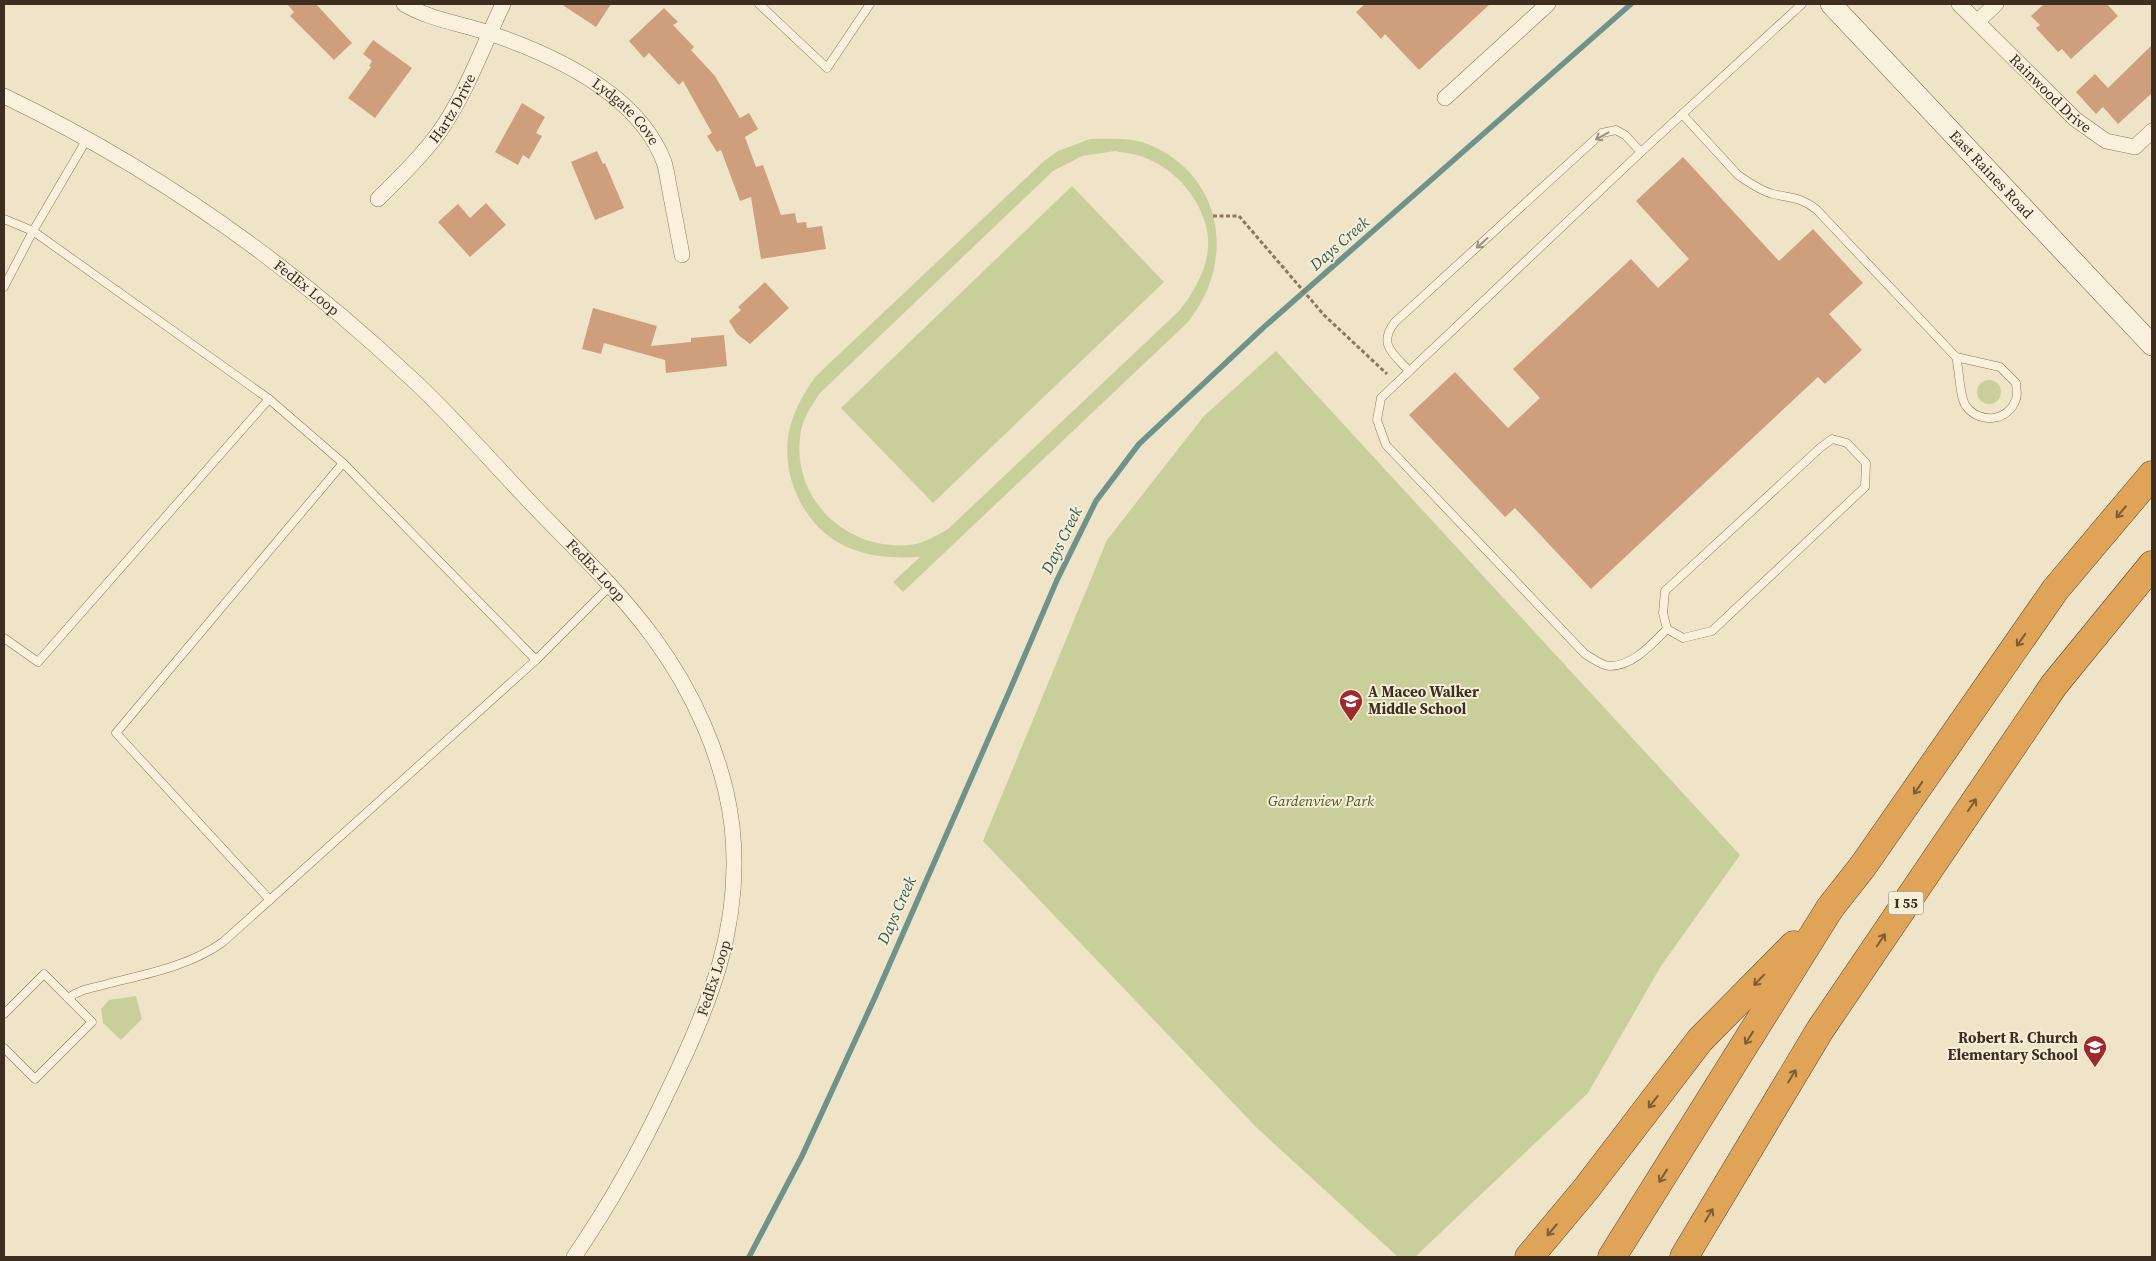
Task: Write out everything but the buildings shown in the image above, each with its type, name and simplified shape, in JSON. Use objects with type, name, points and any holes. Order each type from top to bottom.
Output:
[{"type":"highway","points":[[1612,1257],[1830,908],[1869,858],[2055,590],[2152,475]]},
{"type":"highway","name":"I 55","points":[[1684,1257],[1836,1006],[2054,685],[2152,565]]},
{"type":"highway","points":[[1529,1257],[1586,1189],[1700,1040],[1830,908]]},
{"type":"main road","name":"East Raines Road","points":[[1830,4],[2152,345]]},
{"type":"street","name":"Lydgate Cove","points":[[404,4],[435,20],[489,33],[561,62],[601,86],[635,115],[653,141],[664,163],[682,255]]},
{"type":"street","name":"Hartz Drive","points":[[378,199],[414,162],[440,131],[467,83],[502,4]]},
{"type":"street","name":"Rainwood Drive","points":[[1959,4],[2075,119],[2106,141],[2134,147],[2152,131]]},
{"type":"street","points":[[1978,21],[1996,4]]},
{"type":"street","points":[[1445,98],[1544,5]]},
{"type":"street","name":"FedEx Loop","points":[[4,96],[87,139],[240,234],[340,313],[416,382],[610,586],[652,636],[680,677],[701,719],[726,788],[732,827],[732,891],[730,922],[724,954],[711,994],[685,1056],[627,1174],[574,1257]]},
{"type":"lane","points":[[759,4],[827,68],[870,4]]},
{"type":"lane","points":[[1667,629],[1650,646],[1627,663],[1608,666],[1585,654],[1386,445],[1376,420],[1381,398],[1641,152],[1802,4]]},
{"type":"lane","points":[[1682,114],[1738,175],[1749,183],[1773,194],[1794,197],[1818,210],[1956,357],[1960,373],[1962,399],[1967,407],[1976,416],[1984,418],[2003,415],[2017,397],[2016,383],[2000,367],[1956,357]]},
{"type":"lane","points":[[1409,371],[1389,349],[1386,340],[1388,330],[1395,322],[1602,133],[1616,130],[1625,135],[1641,152]]},
{"type":"lane","points":[[4,286],[33,231],[87,139]]},
{"type":"lane","points":[[4,219],[33,231],[269,400],[343,463],[536,660]]},
{"type":"lane","points":[[4,638],[38,662],[269,400]]},
{"type":"lane","points":[[1832,439],[1847,443],[1866,463],[1865,487],[1712,631],[1683,638],[1667,629],[1663,613],[1665,591],[1820,448],[1832,439]]},
{"type":"lane","points":[[270,900],[116,733],[343,463]]},
{"type":"lane","points":[[68,998],[82,990],[106,985],[207,954],[270,900],[536,660],[610,586]]},
{"type":"lane","points":[[4,1014],[44,974],[92,1022],[35,1079],[4,1048]]},
{"type":"path","points":[[1213,216],[1238,216],[1324,315],[1396,384]]},
{"type":"green space","points":[[1090,139],[1121,139],[1143,142],[1175,159],[1194,178],[1208,200],[1215,224],[1217,249],[1212,275],[1203,300],[1187,323],[903,592],[893,582],[920,557],[886,557],[852,549],[835,541],[809,515],[799,499],[792,482],[788,464],[787,445],[792,420],[801,400],[816,376],[1044,161],[1058,151]],"holes":[[[1115,151],[1144,157],[1170,172],[1196,201],[1202,213],[1208,238],[1207,258],[1196,286],[1185,303],[1179,311],[948,529],[925,541],[910,545],[887,545],[866,540],[846,530],[829,517],[815,501],[806,482],[800,461],[802,426],[810,408],[820,393],[1053,171],[1082,156]]]},
{"type":"green space","points":[[1072,186],[1164,282],[933,503],[841,408]]},
{"type":"green space","name":"Gardenview Park","points":[[1276,351],[1740,855],[1661,966],[1588,1093],[1415,1257],[1398,1257],[1257,1128],[983,841],[1107,540],[1204,416]]},
{"type":"green space","points":[[1989,380],[1994,381],[2000,387],[2000,397],[1994,403],[1989,404],[1984,403],[1978,397],[1977,392],[1978,387],[1984,381]]},
{"type":"green space","points":[[136,996],[142,1019],[121,1040],[103,1023],[101,1009],[109,1000]]},
{"type":"waterway","name":"Days Creek","points":[[749,1257],[802,1156],[876,995],[1057,580],[1096,501],[1139,444],[1264,327],[1631,4]]},
{"type":"place","name":"A Maceo Walker Middle School","points":[[1351,722]]},
{"type":"place","name":"Robert R. Church Elementary School","points":[[2095,1068]]}]
